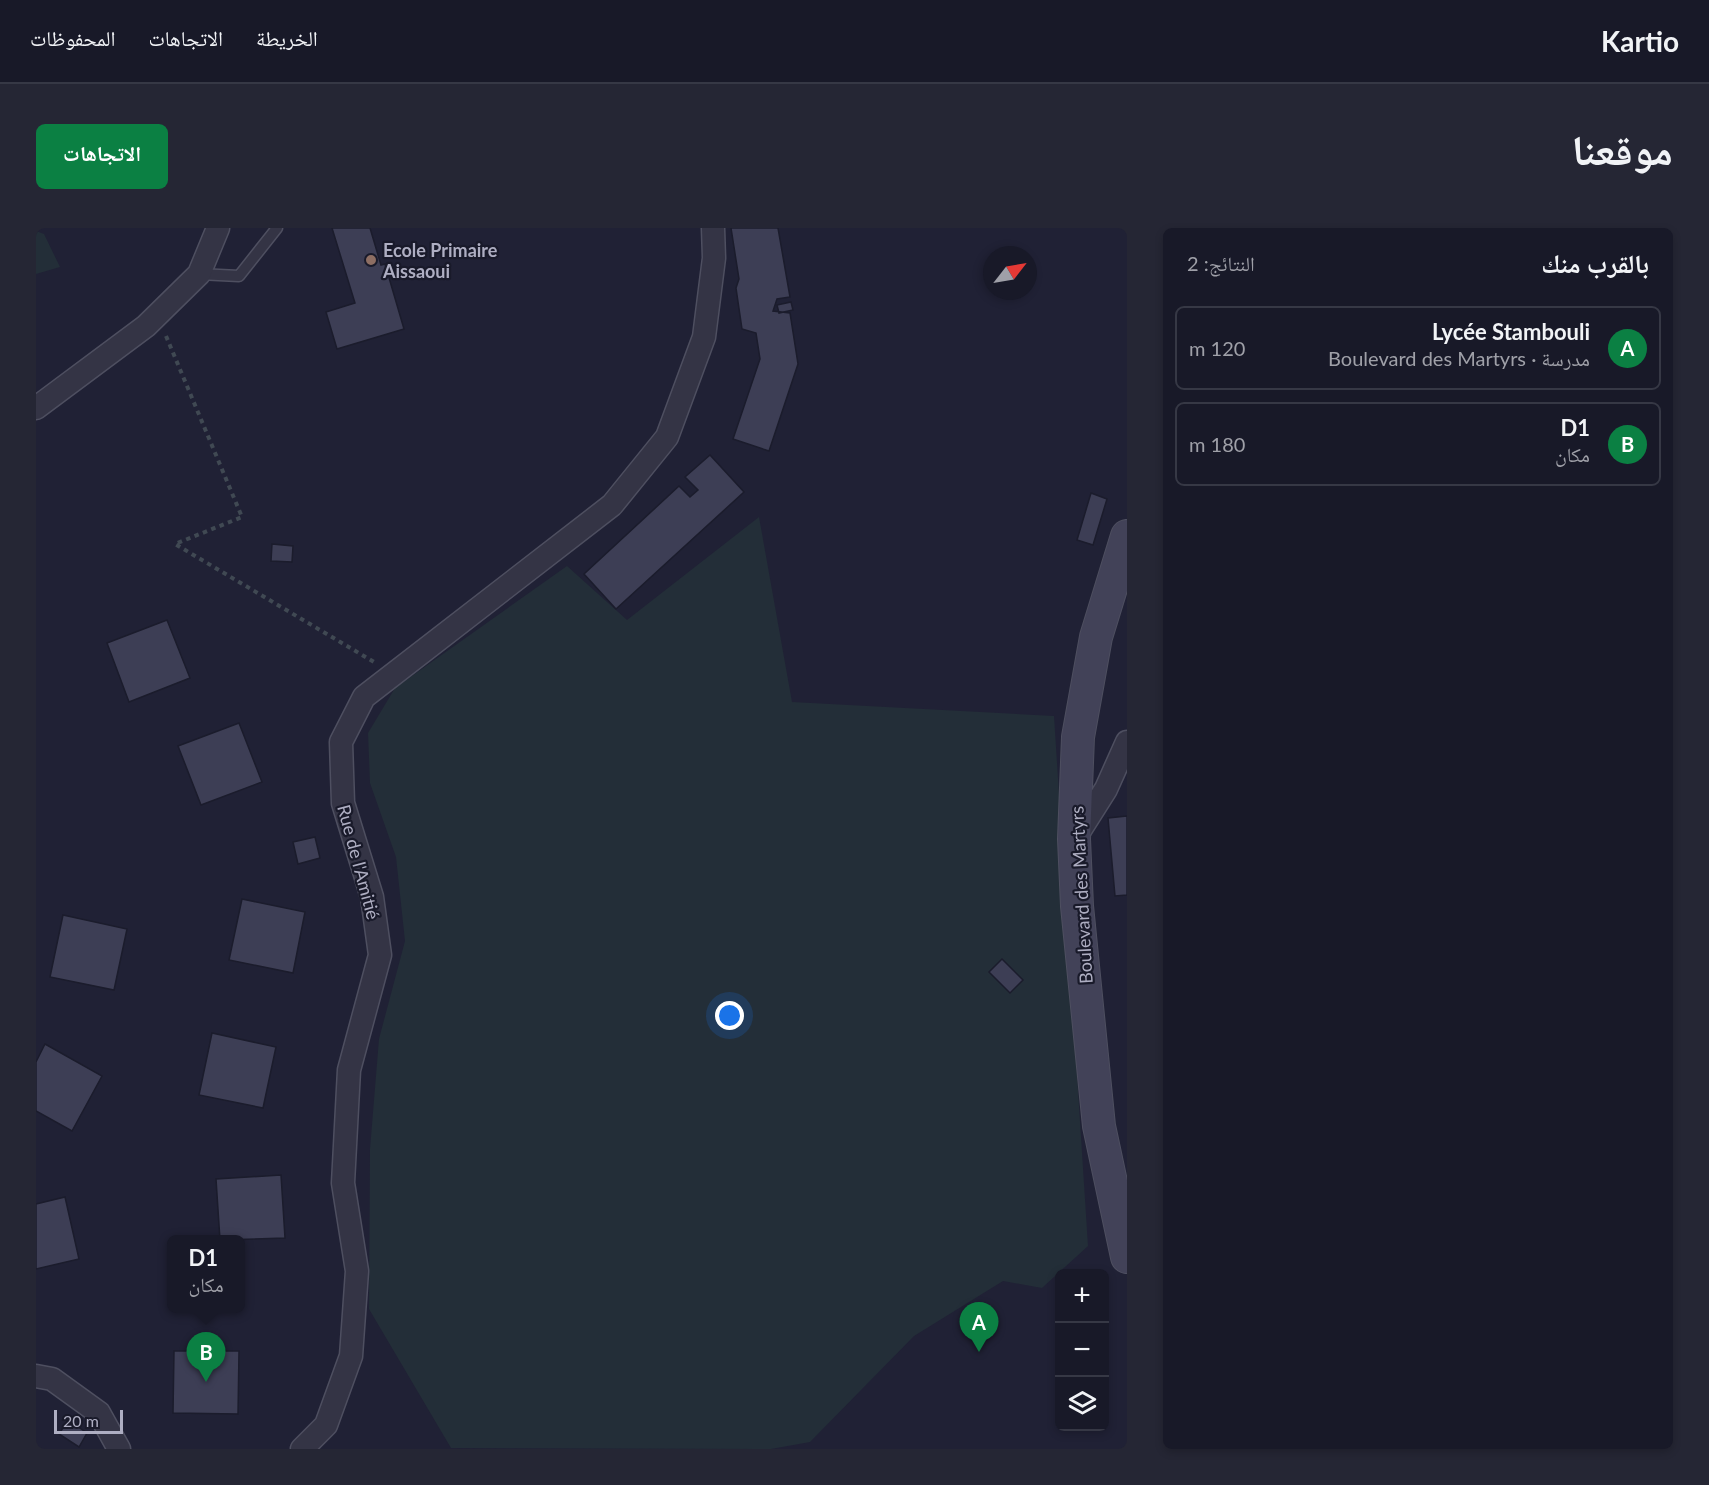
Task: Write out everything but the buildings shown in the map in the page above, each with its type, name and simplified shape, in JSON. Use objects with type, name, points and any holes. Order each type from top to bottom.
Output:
[{"type":"main road","name":"Boulevard des Martyrs","points":[[1127,536],[1096,637],[1078,737],[1074,839],[1077,906],[1099,1126],[1127,1257]]},
{"type":"street","points":[[36,408],[157,315],[200,274],[218,228]]},
{"type":"street","name":"Rue de l'Amitié","points":[[302,1449],[327,1425],[351,1356],[357,1271],[343,1183],[349,1070],[380,955],[372,897],[342,803],[341,742],[364,697],[612,505],[667,437],[704,337],[714,258],[713,228]]},
{"type":"street","points":[[1074,839],[1106,789],[1127,742]]},
{"type":"street","points":[[36,1376],[52,1379],[99,1413],[119,1449]]},
{"type":"lane","points":[[200,274],[239,276],[277,228]]},
{"type":"path","points":[[157,315],[242,517],[175,543],[393,673]]},
{"type":"shaded area","points":[[36,231],[44,234],[60,267],[36,274]]},
{"type":"shaded area","points":[[759,517],[792,702],[1054,716],[1088,1246],[1063,1269],[1055,1269],[1055,1276],[1042,1288],[1003,1281],[914,1336],[810,1442],[771,1449],[451,1448],[369,1309],[370,1149],[379,1039],[405,941],[396,857],[370,783],[368,733],[395,688],[567,566],[627,620]]},
{"type":"place","name":"Ecole Primaire Aissaoui","points":[[371,260]]},
{"type":"place","name":"Lycée Stambouli","points":[[979,1352]]},
{"type":"place","name":"D1","points":[[206,1382]]}]
